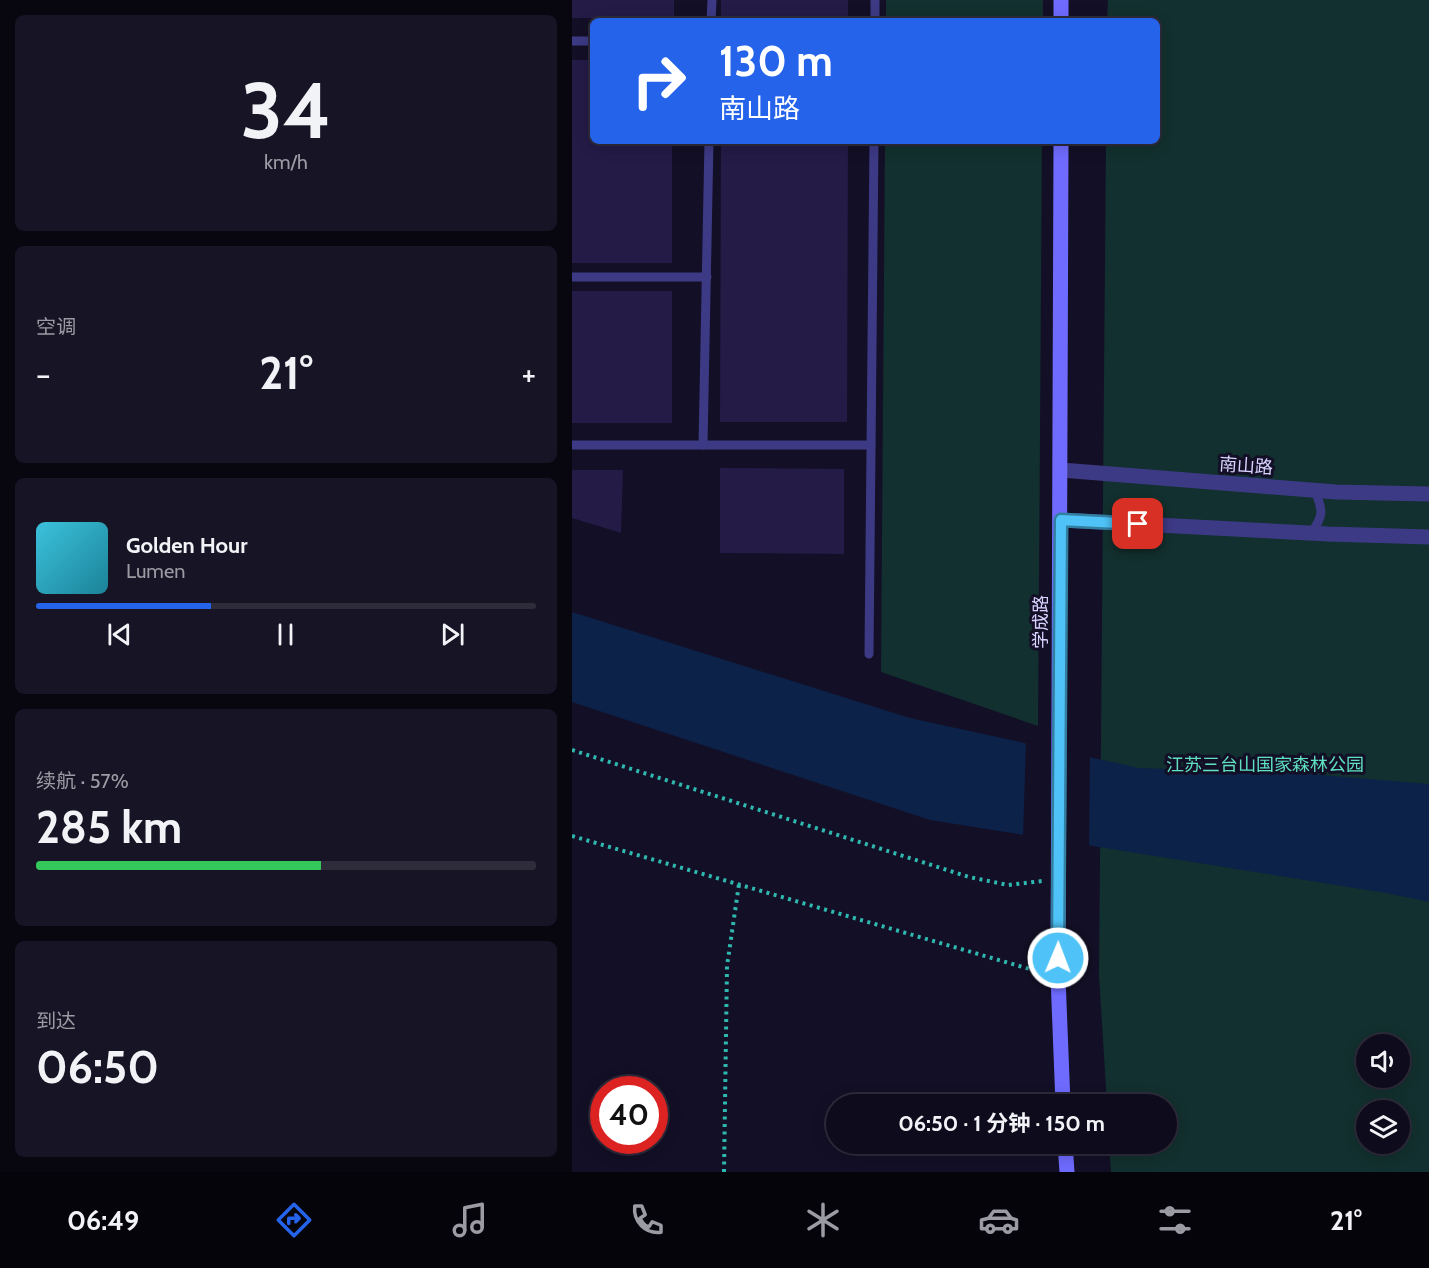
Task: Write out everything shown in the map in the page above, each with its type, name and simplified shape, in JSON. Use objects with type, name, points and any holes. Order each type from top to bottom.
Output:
[{"type":"street","points":[[1061,0],[1061,18]]},
{"type":"street","name":"学成路","points":[[1061,144],[1058,977],[1064,1094]]},
{"type":"street","name":"南山路","points":[[1061,470],[1315,490],[1430,494]]},
{"type":"street","points":[[1061,520],[1430,537]]},
{"type":"street","points":[[1066,1154],[1067,1172]]},
{"type":"lane","points":[[711,18],[712,0]]},
{"type":"lane","points":[[875,0],[875,18]]},
{"type":"lane","points":[[572,41],[590,41]]},
{"type":"lane","points":[[703,445],[709,144]]},
{"type":"lane","points":[[869,654],[874,144]]},
{"type":"lane","points":[[572,277],[707,278]]},
{"type":"lane","points":[[572,445],[872,445]]},
{"type":"lane","points":[[1311,533],[1321,521],[1321,506],[1315,490]]},
{"type":"path","points":[[572,750],[969,878],[1008,885],[1058,879]]},
{"type":"path","points":[[572,836],[1058,977]]},
{"type":"path","points":[[724,1172],[727,966],[739,884]]},
{"type":"green space","points":[[886,0],[1043,0],[1043,18],[886,18]]},
{"type":"green space","name":"江苏三台山国家森林公园","points":[[1108,0],[1429,0],[1429,1172],[1111,1172],[1110,1154],[1177,1154],[1177,1094],[1106,1094],[1099,976],[1106,144],[1160,144],[1160,18],[1107,18]]},
{"type":"green space","points":[[885,144],[1042,144],[1038,726],[881,672]]},
{"type":"water","points":[[572,612],[910,718],[1139,768],[1310,774],[1429,784],[1429,902],[1386,893],[930,820],[572,702]]},
{"type":"pier","points":[[1026,740],[1090,754],[1089,848],[1023,838]]},
{"type":"building","points":[[572,0],[674,0],[674,18],[572,18]]},
{"type":"building","points":[[721,0],[848,0],[848,18],[721,18]]},
{"type":"building","points":[[572,60],[590,60],[590,144],[672,144],[672,263],[572,263]]},
{"type":"building","points":[[721,144],[848,144],[847,422],[720,422]]},
{"type":"building","points":[[572,291],[672,291],[672,423],[572,423]]},
{"type":"building","points":[[720,468],[844,469],[844,554],[720,553]]},
{"type":"building","points":[[572,470],[623,470],[621,533],[572,518]]},
{"type":"route","points":[[1058,958],[1061,520],[1138,524]]}]
